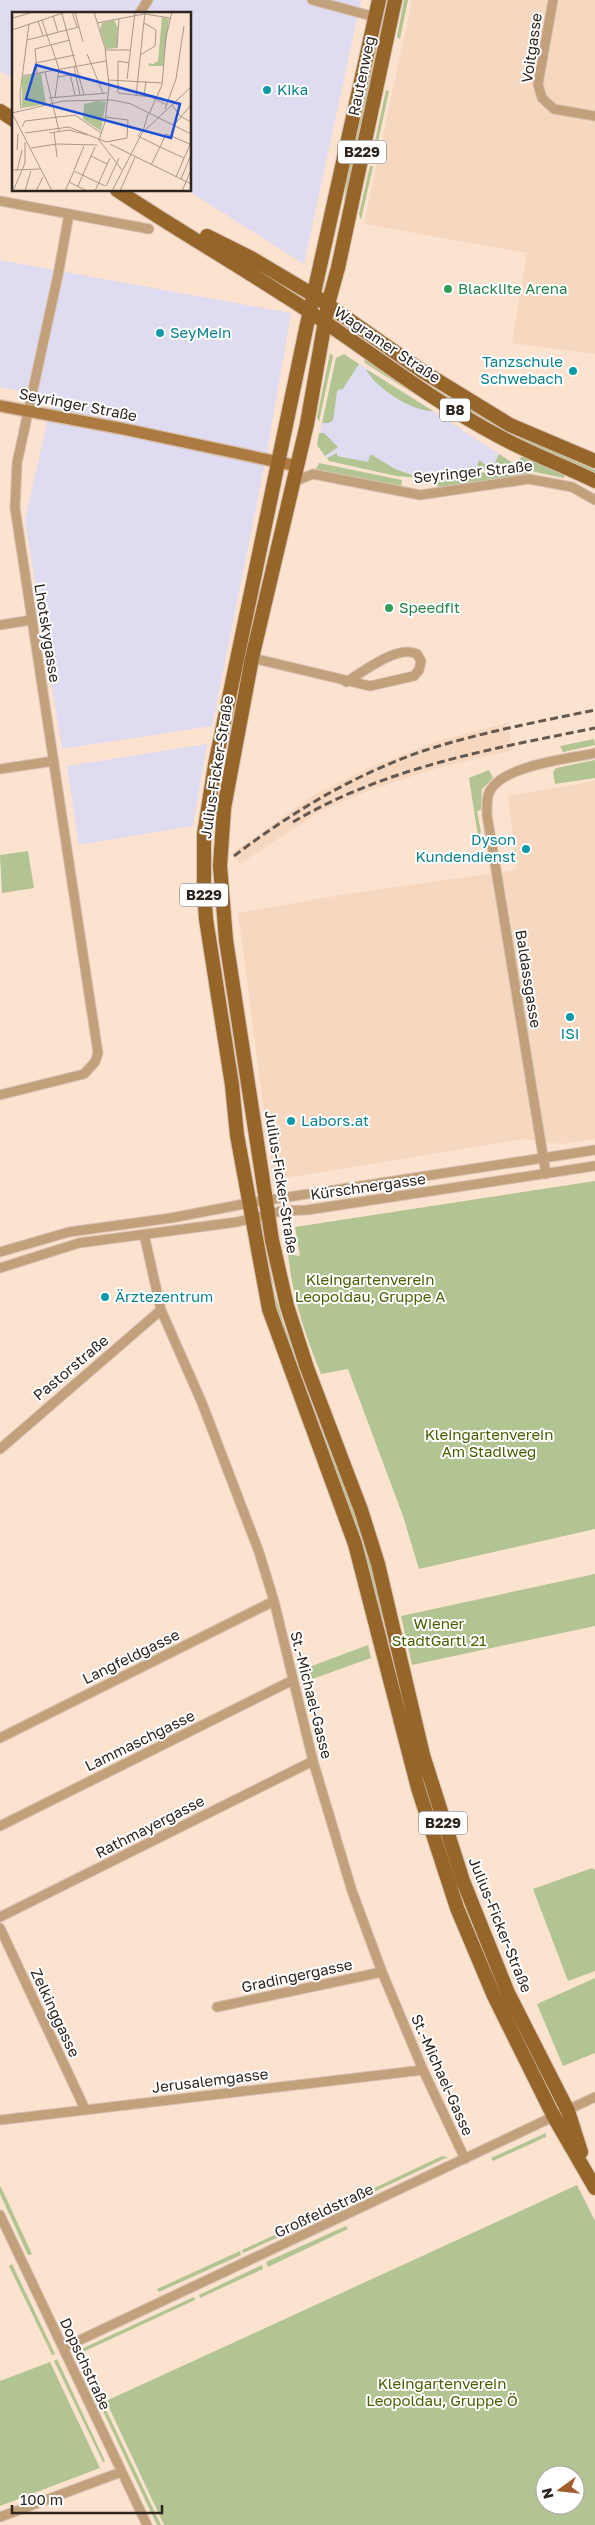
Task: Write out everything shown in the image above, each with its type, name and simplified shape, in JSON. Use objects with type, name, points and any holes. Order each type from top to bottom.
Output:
[{"type":"main road","name":"Rautenweg","points":[[315,296],[379,0]]},
{"type":"main road","name":"Rautenweg","points":[[328,304],[340,259],[395,0]]},
{"type":"main road","points":[[0,111],[12,119]]},
{"type":"main road","name":"Wagramer Straße","points":[[118,191],[168,224],[311,312],[445,405],[486,429],[595,481]]},
{"type":"main road","name":"Wagramer Straße","points":[[168,224],[203,234],[251,258],[328,304],[422,372],[510,426],[595,461]]},
{"type":"main road","name":"B229","points":[[311,312],[315,296]]},
{"type":"main road","name":"Julius-Ficker-Straße","points":[[328,304],[307,424],[297,466],[245,657],[207,808],[204,890],[237,1135],[269,1310],[357,1552],[397,1712],[438,1856],[457,1908],[494,1996],[554,2118],[595,2188]]},
{"type":"main road","name":"Julius-Ficker-Straße","points":[[311,312],[279,462],[245,657],[224,808],[220,866],[226,940],[268,1207],[287,1306],[307,1368],[361,1510],[375,1555],[422,1755],[462,1881],[508,1993],[568,2111],[588,2175]]},
{"type":"main road","name":"Seyringer Straße","points":[[0,406],[28,410],[297,466]]},
{"type":"street","points":[[140,12],[148,0]]},
{"type":"street","points":[[312,0],[375,17]]},
{"type":"street","name":"Voitgasse","points":[[553,0],[538,84],[542,98],[554,109],[595,116]]},
{"type":"street","points":[[0,201],[149,229]]},
{"type":"street","name":"Lhotskygasse","points":[[0,1096],[84,1074],[97,1058],[15,508],[17,463],[58,275],[69,214]]},
{"type":"street","name":"Seyringer Straße","points":[[293,482],[313,474],[398,492],[428,494],[529,479],[572,487],[595,500]]},
{"type":"street","points":[[0,625],[31,620]]},
{"type":"street","points":[[245,657],[346,682],[370,686],[414,676],[419,670],[421,661],[417,654],[404,650],[391,655],[346,682]]},
{"type":"street","name":"Baldassgasse","points":[[546,1174],[487,815],[487,801],[491,789],[501,779],[518,770],[595,753]]},
{"type":"street","points":[[0,770],[54,761]]},
{"type":"street","name":"Kürschnergasse","points":[[0,1268],[79,1243],[252,1219],[268,1207],[595,1150]]},
{"type":"street","name":"Kürschnergasse","points":[[0,1252],[69,1232],[171,1218],[249,1203],[268,1207],[307,1210],[595,1166]]},
{"type":"street","name":"St.-Michael-Gasse","points":[[144,1234],[161,1310],[202,1403],[248,1518],[274,1601],[312,1761],[352,1891],[382,1972],[423,2070],[465,2159]]},
{"type":"street","name":"Pastorstraße","points":[[0,1449],[161,1310]]},
{"type":"street","name":"Langfeldgasse","points":[[0,1738],[274,1601]]},
{"type":"street","name":"Lammaschgasse","points":[[0,1826],[293,1680]]},
{"type":"street","name":"Rathmayergasse","points":[[0,1917],[312,1761]]},
{"type":"street","name":"Zelkinggasse","points":[[0,1928],[85,2109]]},
{"type":"street","name":"Gradingergasse","points":[[217,2007],[382,1972]]},
{"type":"street","name":"Jerusalemgasse","points":[[0,2120],[423,2070]]},
{"type":"street","name":"Großfeldstraße","points":[[63,2348],[595,2097]]},
{"type":"street","name":"Dopschstraße","points":[[0,2215],[146,2525]]},
{"type":"street","points":[[0,2517],[121,2472]]},
{"type":"shaded area","points":[[0,0],[361,0],[304,264],[189,191],[191,191],[191,12],[12,12],[12,79],[0,71]]},
{"type":"shaded area","points":[[412,0],[595,0],[595,354],[512,343],[527,253],[364,224]]},
{"type":"shaded area","points":[[0,260],[291,313],[266,458],[212,726],[62,749],[25,519],[53,397],[0,387]]},
{"type":"shaded area","points":[[344,354],[499,454],[492,469],[415,478],[329,461],[317,445],[336,358]]},
{"type":"shaded area","points":[[507,723],[513,750],[437,768],[365,792],[319,812],[240,864],[232,853],[311,797],[368,768],[436,742]]},
{"type":"shaded area","points":[[207,744],[193,826],[79,845],[67,766]]},
{"type":"shaded area","points":[[595,781],[595,1139],[561,1144],[523,1139],[273,1180],[238,913],[346,894],[517,870],[508,796]]},
{"type":"green space","points":[[384,0],[390,0],[348,201],[344,201],[350,157]]},
{"type":"green space","points":[[404,0],[408,0],[400,39],[397,37]]},
{"type":"green space","points":[[386,90],[389,91],[375,156],[372,155]]},
{"type":"green space","points":[[370,166],[373,166],[361,220],[359,214]]},
{"type":"green space","points":[[330,353],[333,356],[319,422],[317,417]]},
{"type":"green space","points":[[344,354],[359,364],[342,390],[339,389],[337,392],[333,420],[329,423],[322,423],[336,358]]},
{"type":"green space","points":[[364,358],[414,394],[365,363]]},
{"type":"green space","points":[[366,369],[433,411],[415,407],[395,397],[377,383]]},
{"type":"green space","points":[[414,376],[499,427],[595,470],[595,476],[508,439]]},
{"type":"green space","points":[[319,433],[324,433],[338,447],[325,456],[317,445]]},
{"type":"green space","points":[[337,453],[337,456],[368,462],[370,455],[372,455],[395,469],[421,478],[396,476],[329,461],[327,458]]},
{"type":"green space","points":[[499,454],[523,470],[510,473],[492,469]]},
{"type":"green space","points":[[522,456],[565,475],[564,478],[535,472],[518,461]]},
{"type":"green space","points":[[479,460],[490,468],[434,477],[447,468],[448,472],[477,467]]},
{"type":"green space","points":[[319,463],[402,480],[401,487],[316,469]]},
{"type":"green space","points":[[492,471],[510,475],[526,471],[530,475],[441,487],[437,486],[433,480]]},
{"type":"green space","points":[[594,739],[595,745],[563,752],[560,746]]},
{"type":"green space","points":[[595,760],[595,778],[555,784],[553,772],[556,768]]},
{"type":"green space","points":[[489,770],[493,778],[482,789],[481,810],[477,811],[481,832],[478,836],[469,778]]},
{"type":"green space","points":[[28,851],[34,888],[2,893],[0,855]]},
{"type":"green space","points":[[595,1181],[595,1529],[419,1569],[403,1516],[348,1369],[321,1374],[310,1345],[296,1300],[288,1254],[300,1256],[295,1227]]},
{"type":"green space","points":[[262,1241],[265,1241],[275,1295],[284,1325],[356,1513],[373,1566],[420,1759],[557,2097],[554,2098],[507,2011],[478,1945],[447,1865],[400,1704],[279,1327]]},
{"type":"green space","name":"Wiener StadtGartl 21","points":[[595,1574],[595,1626],[412,1665],[401,1616]]},
{"type":"green space","points":[[368,1645],[371,1658],[304,1682],[301,1670]]},
{"type":"green space","points":[[592,1868],[595,1870],[595,1971],[568,1981],[533,1889]]},
{"type":"green space","points":[[595,1978],[595,2053],[563,2066],[537,2004]]},
{"type":"green space","points":[[546,2133],[546,2137],[493,2161],[491,2158]]},
{"type":"green space","points":[[442,2156],[448,2157],[329,2213],[328,2210]]},
{"type":"green space","name":"Kleingartenverein Leopoldau, Gruppe Ö","points":[[577,2185],[595,2221],[595,2525],[164,2525],[106,2401]]},
{"type":"green space","points":[[0,2187],[32,2254],[28,2255],[0,2194]]},
{"type":"green space","points":[[322,2213],[324,2217],[243,2253],[242,2250]]},
{"type":"green space","points":[[346,2226],[348,2229],[268,2267],[266,2262]]},
{"type":"green space","points":[[240,2251],[241,2255],[159,2292],[157,2289]]},
{"type":"green space","points":[[12,2264],[55,2354],[52,2355],[9,2266]]},
{"type":"green space","points":[[262,2265],[263,2269],[200,2298],[199,2295]]},
{"type":"green space","points":[[194,2297],[195,2300],[85,2351],[81,2349]]},
{"type":"green space","points":[[57,2359],[105,2461],[103,2462],[54,2361]]},
{"type":"green space","points":[[50,2362],[100,2468],[0,2506],[0,2381]]},
{"type":"green space","points":[[97,2391],[161,2525],[157,2525],[94,2392]]},
{"type":"railway","points":[[234,856],[300,810],[370,772],[420,752],[463,739],[595,710]]},
{"type":"railway","points":[[293,822],[328,803],[365,787],[440,762],[478,752],[595,728]]},
{"type":"place","name":"Kika","points":[[267,90]]},
{"type":"place","name":"Blacklite Arena","points":[[448,289]]},
{"type":"place","name":"SeyMein","points":[[160,333]]},
{"type":"place","name":"Tanzschule Schwebach","points":[[573,371]]},
{"type":"place","name":"Speedfit","points":[[389,608]]},
{"type":"place","name":"Dyson Kundendienst","points":[[526,849]]},
{"type":"place","name":"ISI","points":[[570,1017]]},
{"type":"place","name":"Labors.at","points":[[291,1121]]},
{"type":"place","name":"Ärztezentrum","points":[[105,1297]]},
{"type":"park label","name":"Kleingartenverein Leopoldau, Gruppe A","points":[[370,1288]]},
{"type":"park label","name":"Kleingartenverein Am Stadlweg","points":[[489,1444]]}]
